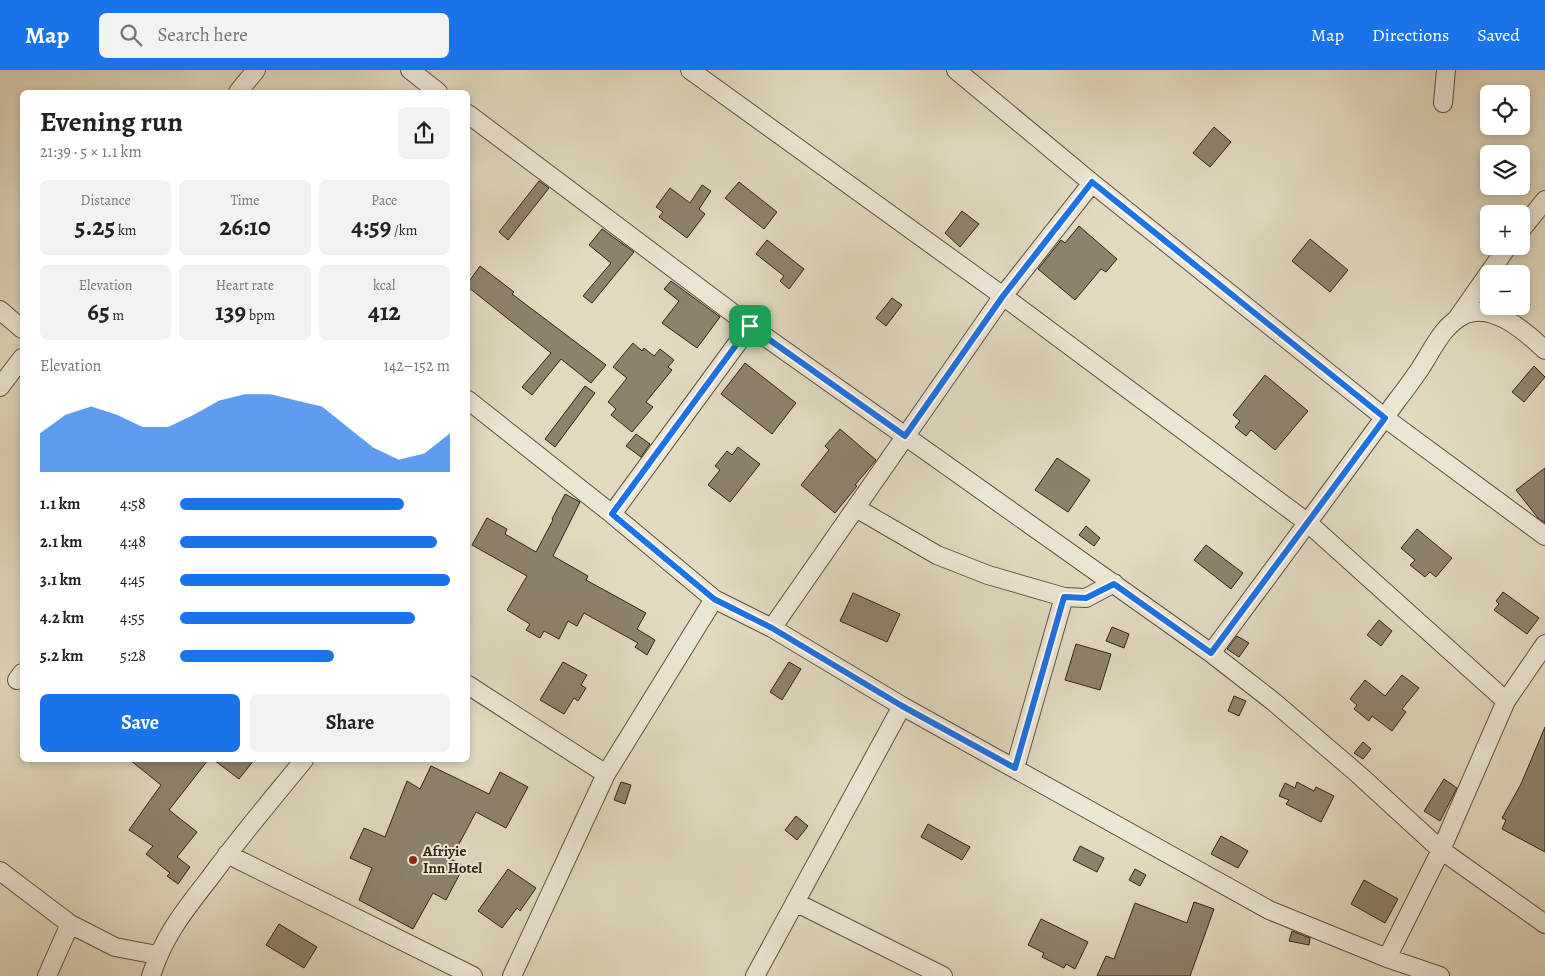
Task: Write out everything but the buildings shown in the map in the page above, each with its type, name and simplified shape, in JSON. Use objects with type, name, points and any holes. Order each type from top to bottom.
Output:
[{"type":"street","points":[[240,90],[256,70]]},
{"type":"street","points":[[410,70],[435,90]]},
{"type":"street","points":[[690,70],[1003,296],[1308,523],[1506,701]]},
{"type":"street","points":[[956,70],[1385,418],[1545,536]]},
{"type":"street","points":[[1443,103],[1446,70]]},
{"type":"street","points":[[470,116],[750,326],[1211,653],[1274,702],[1358,774],[1441,850],[1545,924]]},
{"type":"street","points":[[772,628],[1003,296],[1092,182]]},
{"type":"street","points":[[1530,219],[1545,200]]},
{"type":"street","points":[[1211,653],[1385,418],[1422,367],[1441,336],[1454,322],[1502,255]]},
{"type":"street","points":[[0,310],[20,327]]},
{"type":"street","points":[[1454,322],[1473,312],[1498,317],[1516,325],[1545,350]]},
{"type":"street","points":[[612,514],[750,326]]},
{"type":"street","points":[[0,387],[20,361]]},
{"type":"street","points":[[470,402],[612,514],[714,599],[772,628],[902,706],[1269,910],[1387,958],[1440,976]]},
{"type":"street","points":[[856,508],[937,555],[988,575],[1064,597],[1086,598],[1114,584]]},
{"type":"street","points":[[1015,768],[1064,597]]},
{"type":"street","points":[[512,976],[606,774],[714,599]]},
{"type":"street","points":[[1387,958],[1441,850],[1506,701],[1545,644]]},
{"type":"street","points":[[470,686],[606,774]]},
{"type":"street","points":[[755,976],[902,706]]},
{"type":"street","points":[[150,976],[157,955],[173,926],[227,854],[302,762]]},
{"type":"street","points":[[227,854],[474,976]]},
{"type":"street","points":[[0,871],[70,924],[115,947],[157,955]]},
{"type":"street","points":[[795,902],[943,976]]},
{"type":"street","points":[[47,976],[70,924]]},
{"type":"place","name":"Afriyie Inn Hotel","points":[[413,860]]},
{"type":"route","points":[[1092,182],[1385,418],[1211,653],[1114,584],[1086,598],[1064,597],[1015,768],[902,706],[772,628],[714,599],[612,514],[750,326],[905,436],[1003,296],[1092,182]]}]
